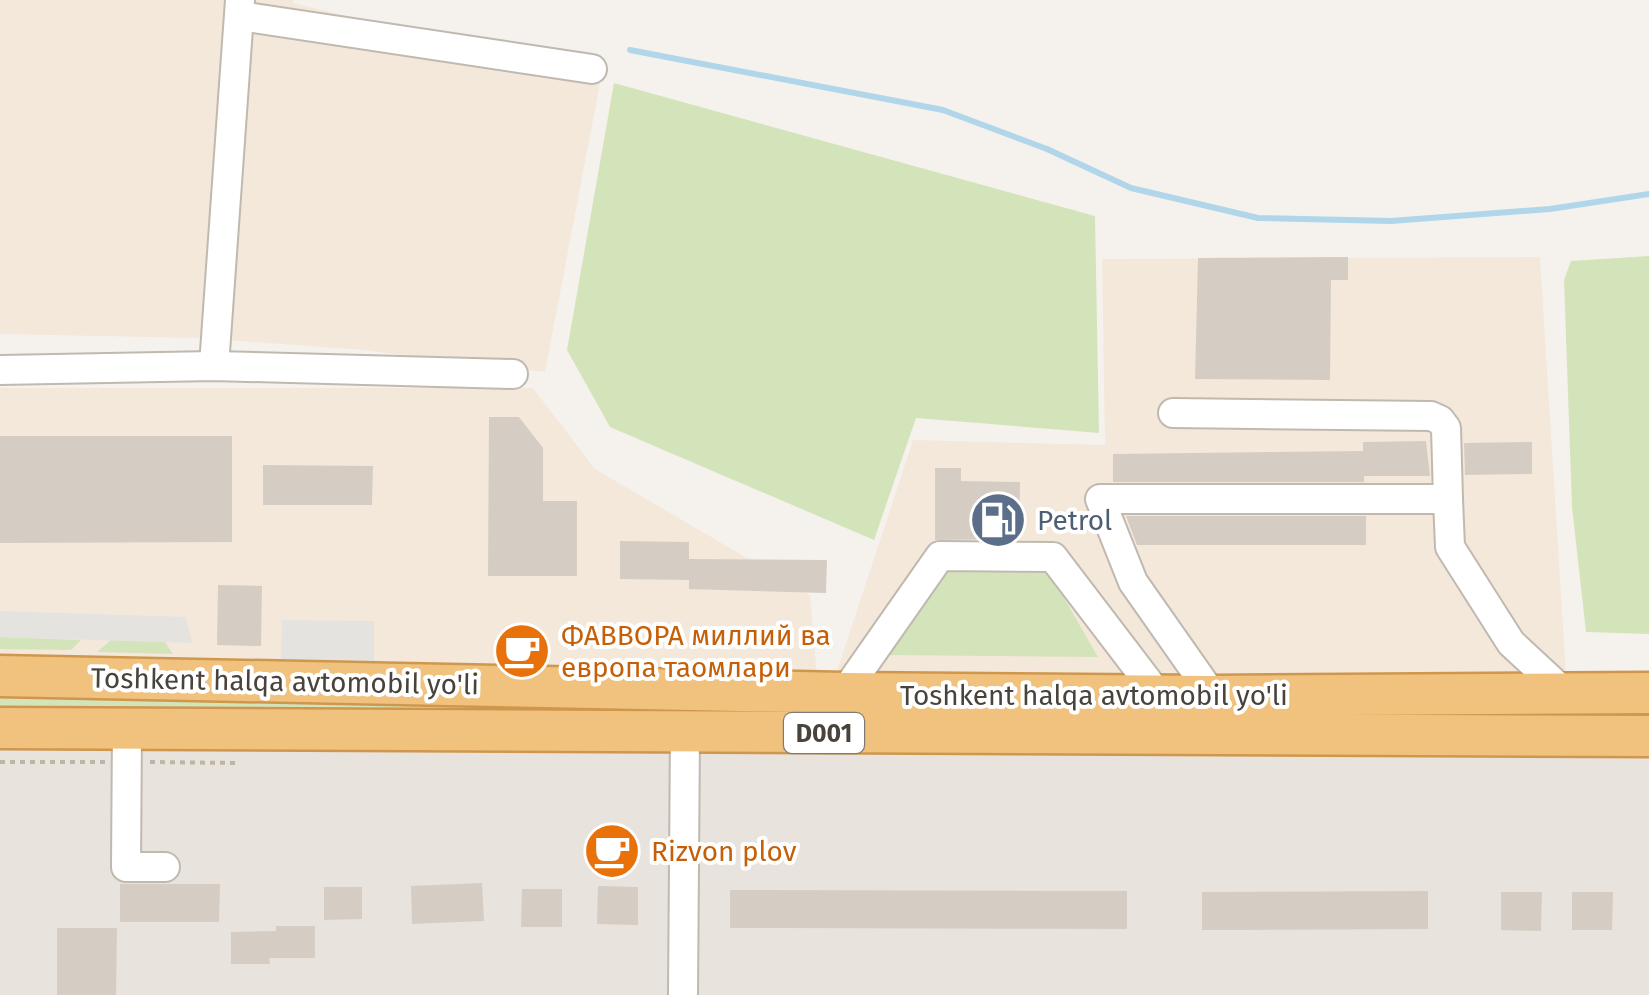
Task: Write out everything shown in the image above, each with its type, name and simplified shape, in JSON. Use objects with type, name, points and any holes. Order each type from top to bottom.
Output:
[{"type":"highway","name":"Toshkent halqa avtomobil yo'li","points":[[0,676],[844,693],[1649,693]]},
{"type":"highway","name":"Toshkent halqa avtomobil yo'li","points":[[0,728],[1649,736]]},
{"type":"street","points":[[214,366],[240,8],[592,69]]},
{"type":"street","points":[[0,370],[214,366],[514,374]]},
{"type":"street","points":[[1173,413],[1432,416],[1440,420],[1446,428],[1450,547],[1511,642],[1566,694]]},
{"type":"street","points":[[1213,696],[1134,582],[1100,499],[1448,499]]},
{"type":"street","points":[[844,693],[940,556],[1053,557],[1159,696]]},
{"type":"street","points":[[127,729],[126,866],[165,867]]},
{"type":"street","points":[[683,995],[686,733]]},
{"type":"shaded area","points":[[0,0],[293,0],[601,78],[545,372],[363,350],[198,338],[0,334]]},
{"type":"shaded area","points":[[1540,257],[1566,675],[836,674],[913,440],[1105,445],[1102,259]]},
{"type":"shaded area","points":[[0,388],[533,388],[595,469],[810,595],[817,675],[0,658]]},
{"type":"shaded area","points":[[0,611],[186,617],[192,643],[0,637]]},
{"type":"shaded area","points":[[282,620],[374,621],[374,662],[281,660]]},
{"type":"shaded area","points":[[1649,736],[1649,995],[0,995],[0,739]]},
{"type":"green space","points":[[614,83],[1095,216],[1099,433],[916,418],[874,540],[610,427],[567,350]]},
{"type":"green space","points":[[1649,256],[1649,634],[1586,632],[1572,507],[1564,280],[1571,261]]},
{"type":"green space","points":[[949,571],[1045,573],[1056,584],[1098,657],[885,655]]},
{"type":"green space","points":[[0,637],[81,640],[71,650],[0,649]]},
{"type":"green space","points":[[111,640],[165,642],[173,654],[97,652]]},
{"type":"green space","points":[[0,698],[1614,712],[1586,726],[0,711]]},
{"type":"building","points":[[1348,257],[1348,280],[1331,280],[1330,380],[1195,379],[1198,258]]},
{"type":"building","points":[[489,417],[519,417],[543,448],[543,501],[577,501],[577,576],[488,576]]},
{"type":"building","points":[[0,436],[232,436],[232,542],[0,543]]},
{"type":"building","points":[[1426,441],[1430,476],[1364,476],[1364,482],[1113,482],[1113,454],[1363,451],[1363,442]]},
{"type":"building","points":[[1532,442],[1532,474],[1465,475],[1464,443]]},
{"type":"building","points":[[263,465],[373,466],[372,505],[263,505]]},
{"type":"building","points":[[935,468],[961,468],[961,481],[1020,482],[1019,539],[935,540]]},
{"type":"building","points":[[1126,516],[1366,516],[1366,545],[1137,545]]},
{"type":"building","points":[[620,541],[689,542],[689,559],[827,560],[826,593],[689,589],[689,580],[620,579]]},
{"type":"building","points":[[218,585],[262,586],[261,646],[217,645]]},
{"type":"building","points":[[482,883],[484,921],[412,924],[411,886]]},
{"type":"building","points":[[120,884],[220,884],[219,922],[120,922]]},
{"type":"building","points":[[598,886],[638,887],[638,925],[597,924]]},
{"type":"building","points":[[324,887],[362,887],[362,919],[324,920]]},
{"type":"building","points":[[522,889],[562,889],[562,927],[521,927]]},
{"type":"building","points":[[730,890],[1127,891],[1127,929],[730,928]]},
{"type":"building","points":[[1428,891],[1428,929],[1202,930],[1202,892]]},
{"type":"building","points":[[1501,892],[1542,892],[1541,931],[1501,930]]},
{"type":"building","points":[[1572,892],[1613,892],[1612,930],[1572,930]]},
{"type":"building","points":[[276,926],[315,926],[315,958],[269,958],[270,964],[231,964],[231,932],[276,931]]},
{"type":"building","points":[[57,928],[117,928],[116,995],[57,995]]},
{"type":"waterway","points":[[630,50],[943,110],[1047,149],[1131,188],[1258,218],[1391,221],[1550,209],[1649,194]]},
{"type":"place","name":"Petrol","points":[[998,520]]},
{"type":"place","name":"ФАВВОРА миллий ва европа таомлари","points":[[522,651]]},
{"type":"place","name":"Rizvon plov","points":[[612,851]]}]
